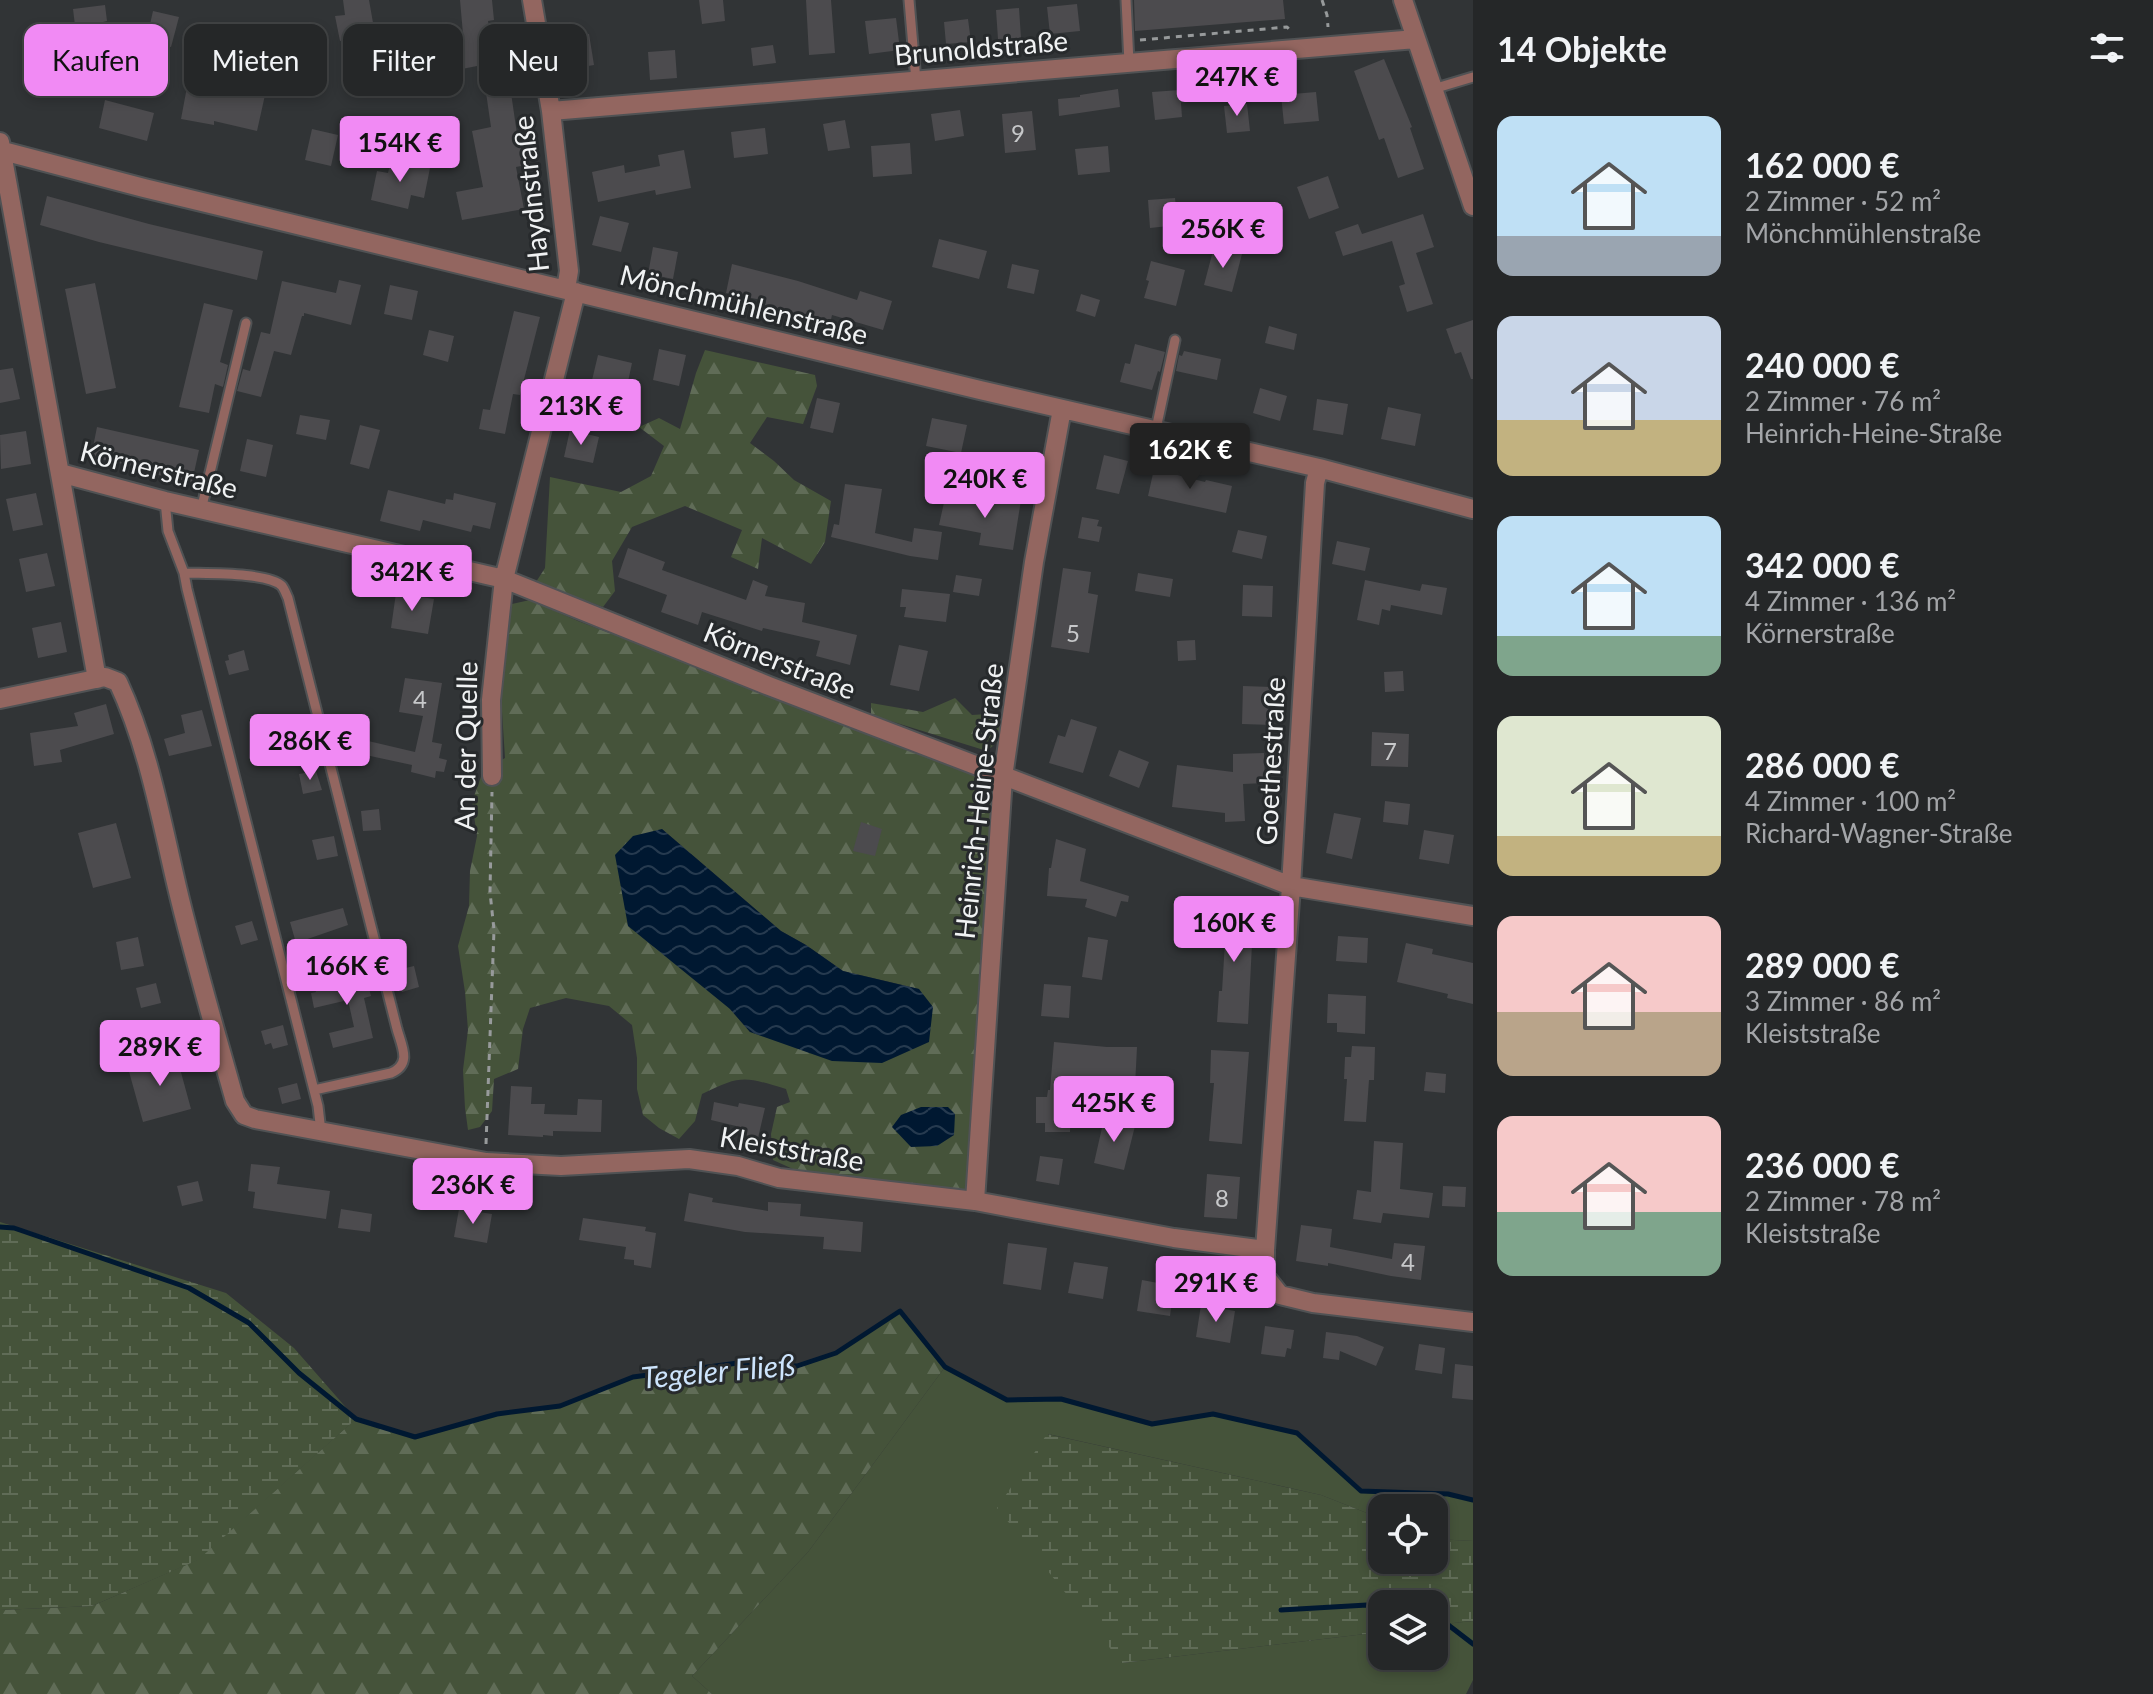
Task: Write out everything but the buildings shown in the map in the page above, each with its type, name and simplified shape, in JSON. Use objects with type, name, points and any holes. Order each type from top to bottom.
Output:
[{"type":"street","name":"Haydnstraße","points":[[532,0],[551,111],[571,290]]},
{"type":"street","points":[[1403,0],[1473,206]]},
{"type":"street","name":"Brunoldstraße","points":[[551,111],[1416,39]]},
{"type":"street","points":[[0,699],[97,679],[1,146]]},
{"type":"street","name":"Mönchmühlenstraße","points":[[1,146],[144,188],[1319,468],[1473,509]]},
{"type":"street","name":"An der Quelle","points":[[492,776],[491,700],[504,579],[571,290]]},
{"type":"street","name":"Heinrich-Heine-Straße","points":[[975,1201],[1003,777],[1034,562],[1062,409]]},
{"type":"street","name":"Goethestraße","points":[[1265,1250],[1315,483],[1319,468]]},
{"type":"street","name":"Körnerstraße","points":[[60,473],[201,510],[504,579],[776,689],[1291,886],[1473,916]]},
{"type":"street","name":"Kleiststraße","points":[[97,679],[105,677],[118,682],[127,700],[152,783],[191,944],[235,1101],[244,1115],[486,1162],[561,1166],[689,1159],[738,1166],[779,1178],[975,1201],[1174,1238],[1265,1250]]},
{"type":"street","points":[[1265,1250],[1265,1276],[1280,1295],[1313,1303],[1473,1322]]},
{"type":"lane","points":[[909,0],[916,81]]},
{"type":"lane","points":[[1126,0],[1129,63]]},
{"type":"lane","points":[[1433,89],[1473,77]]},
{"type":"lane","points":[[201,510],[246,323]]},
{"type":"lane","points":[[1156,429],[1175,340]]},
{"type":"lane","points":[[165,501],[168,531],[184,573],[314,1090],[321,1132]]},
{"type":"lane","points":[[184,573],[257,577],[282,586],[288,598],[394,1014],[404,1055],[399,1069],[314,1090]]},
{"type":"path","points":[[1322,0],[1328,32]]},
{"type":"path","name":"An der Quelle","points":[[486,1162],[494,930],[490,892],[492,776]]},
{"type":"green space","points":[[705,350],[815,375],[817,386],[803,424],[767,417],[750,443],[794,480],[831,501],[825,542],[811,564],[762,538],[758,569],[731,557],[742,530],[685,506],[632,527],[612,561],[615,591],[603,607],[536,582],[545,568],[550,477],[621,492],[651,476],[664,446],[639,427],[659,418],[680,429]]},
{"type":"green space","points":[[530,600],[998,780],[968,1188],[961,1198],[804,1174],[773,1160],[771,1134],[777,1107],[790,1102],[786,1089],[761,1082],[735,1080],[702,1094],[695,1121],[679,1139],[643,1115],[637,1089],[637,1058],[632,1025],[609,1006],[566,998],[530,1008],[523,1029],[518,1069],[494,1079],[492,1111],[480,1127],[468,1130],[463,1070],[468,1030],[458,946],[469,906],[470,871],[477,836],[472,802],[483,771],[505,758],[500,680],[512,604]],"holes":[[[662,829],[781,931],[843,971],[919,989],[750,1032],[730,1009]]]},
{"type":"green space","points":[[955,698],[972,715],[1002,713],[1001,739],[987,751],[871,715],[871,703],[923,712]]},
{"type":"green space","points":[[0,1222],[226,1293],[294,1348],[356,1419],[198,1560],[92,1606],[0,1610]]},
{"type":"green space","points":[[900,1311],[945,1367],[808,1552],[692,1676],[712,1694],[0,1694],[0,1610],[92,1606],[197,1560],[358,1417],[415,1437],[497,1414],[560,1406],[633,1377],[738,1363],[797,1366],[836,1353]]},
{"type":"green space","points":[[945,1367],[1007,1400],[1061,1399],[1152,1424],[1213,1414],[1297,1433],[1362,1491],[1448,1494],[1368,1494],[1368,1513],[1321,1495],[1048,1434],[1122,1663],[1368,1634],[1368,1670],[1448,1670],[1448,1624],[1473,1621],[1473,1680],[1466,1694],[712,1694],[692,1676],[808,1552]]},
{"type":"green space","points":[[1047,1434],[1321,1495],[1368,1513],[1368,1574],[1448,1574],[1448,1540],[1473,1541],[1473,1621],[1448,1624],[1448,1590],[1368,1590],[1368,1634],[1122,1663],[997,1508]]},
{"type":"green space","points":[[1448,1494],[1473,1500],[1473,1541],[1448,1540]]},
{"type":"water","points":[[662,829],[781,931],[843,971],[919,989],[933,1007],[929,1042],[882,1063],[832,1061],[750,1032],[730,1009],[628,926],[615,855],[633,836]]},
{"type":"water","points":[[921,1107],[948,1107],[955,1114],[954,1135],[937,1146],[911,1147],[892,1127],[901,1115]]},
{"type":"waterway","name":"Tegeler Fließ","points":[[0,1227],[14,1228],[189,1288],[249,1323],[299,1373],[356,1419],[415,1437],[497,1414],[560,1406],[633,1377],[738,1363],[797,1366],[836,1353],[900,1311],[945,1367],[1007,1400],[1061,1399],[1152,1424],[1213,1414],[1297,1433],[1361,1491],[1448,1494],[1473,1500]]},
{"type":"waterway","points":[[1281,1610],[1368,1605]]},
{"type":"waterway","points":[[1448,1625],[1473,1644]]}]
